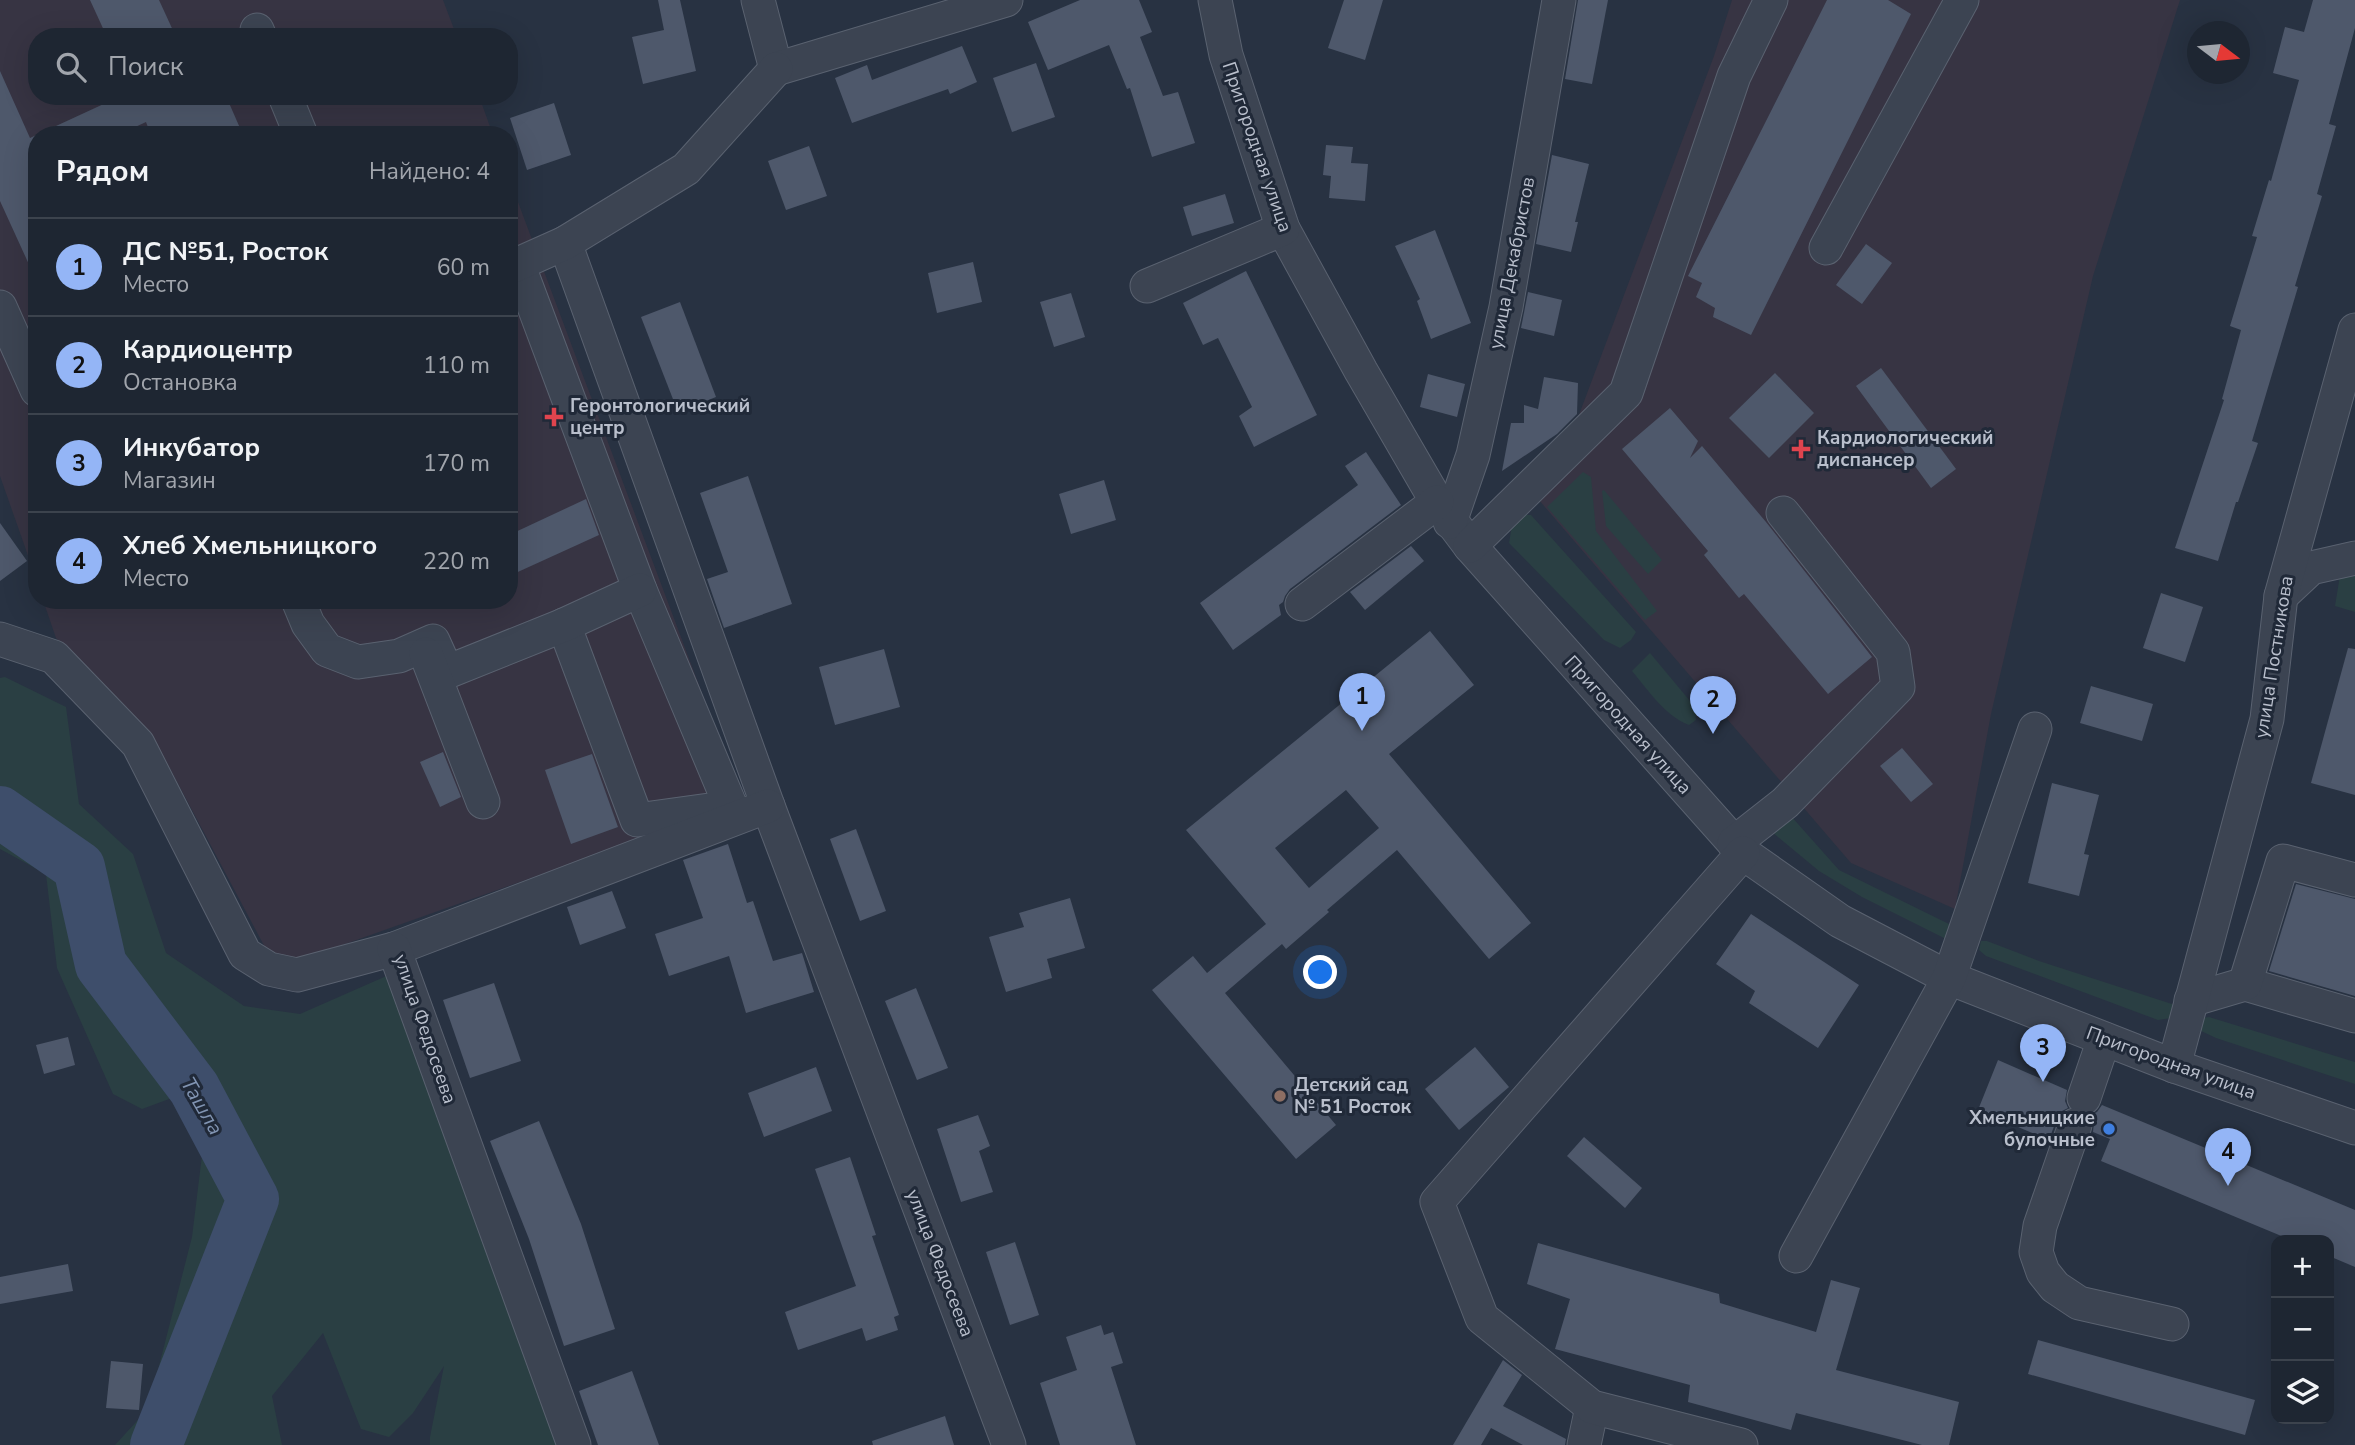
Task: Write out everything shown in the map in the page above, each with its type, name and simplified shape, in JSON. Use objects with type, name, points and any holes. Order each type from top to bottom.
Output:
[{"type":"street","points":[[758,0],[776,69]]},
{"type":"street","points":[[518,264],[565,243],[686,169],[776,69],[1006,0]]},
{"type":"street","name":"Пригородная улица","points":[[1215,0],[1226,55],[1283,229],[1361,370],[1452,523],[1739,848],[1840,920],[1950,978],[2174,1066],[2355,1128]]},
{"type":"street","name":"улица Декабристов","points":[[1452,523],[1473,455],[1506,307],[1559,0]]},
{"type":"street","points":[[1302,604],[1452,523],[1626,393],[1734,76],[1771,0]]},
{"type":"street","points":[[1826,248],[1962,0]]},
{"type":"street","points":[[289,105],[297,126]]},
{"type":"street","points":[[1147,286],[1283,229]]},
{"type":"street","name":"улица Федосеева","points":[[565,243],[768,806],[1009,1445]]},
{"type":"street","points":[[518,276],[640,590],[731,807],[637,820],[564,625]]},
{"type":"street","points":[[0,307],[28,370]]},
{"type":"street","name":"улица Постникова","points":[[2174,1066],[2267,719],[2281,596],[2355,330]]},
{"type":"street","points":[[1741,1445],[1592,1407],[1482,1318],[1437,1202],[1739,848],[1898,687],[1893,652],[1783,513]]},
{"type":"street","points":[[2281,596],[2311,568],[2355,558]]},
{"type":"street","points":[[302,609],[308,624],[327,650],[358,662],[399,656],[433,641],[447,672],[564,625],[640,590]]},
{"type":"street","points":[[0,639],[54,657],[138,744],[245,954],[269,968],[298,975],[394,949]]},
{"type":"street","points":[[423,645],[483,802]]},
{"type":"street","points":[[1797,1256],[1950,978],[2035,729]]},
{"type":"street","name":"улица Федосеева","points":[[574,1445],[394,949],[768,806]]},
{"type":"street","points":[[2245,984],[2283,861],[2355,880]]},
{"type":"street","points":[[2191,1000],[2245,984],[2355,1016]]},
{"type":"street","points":[[2104,1039],[2040,1226],[2036,1252],[2043,1272],[2055,1287],[2079,1303],[2172,1324]]},
{"type":"street","points":[[1584,1445],[1592,1407]]},
{"type":"shaded area","points":[[0,0],[443,0],[454,28],[28,28],[28,105],[482,105],[490,126],[28,126],[28,555],[0,476]]},
{"type":"shaded area","name":"Кардиологический диспансер","points":[[1732,0],[2180,0],[2093,276],[1991,714],[1955,909],[1851,863],[1520,478],[1577,420],[1714,56]]},
{"type":"shaded area","name":"Геронтологический центр","points":[[518,202],[739,792],[731,807],[300,960],[268,953],[151,733],[56,638],[46,609],[518,609]]},
{"type":"green space","points":[[1583,472],[1591,477],[1596,531],[1657,611],[1645,620],[1547,507]]},
{"type":"green space","points":[[1604,490],[1662,560],[1648,574],[1606,526]]},
{"type":"green space","points":[[1523,515],[1531,515],[1636,632],[1631,640],[1620,648],[1604,640],[1509,543],[1512,525]]},
{"type":"green space","points":[[2341,569],[2355,570],[2355,612],[2335,606]]},
{"type":"green space","points":[[1650,653],[1695,707],[1696,720],[1689,725],[1664,709],[1632,671]]},
{"type":"green space","points":[[5,677],[66,707],[79,804],[133,854],[166,953],[244,1006],[300,1014],[391,974],[559,1445],[430,1445],[444,1366],[413,1413],[389,1437],[361,1429],[323,1333],[272,1396],[282,1445],[115,1445],[148,1409],[192,1237],[204,1139],[180,1095],[142,1109],[113,1094],[57,968],[46,874],[0,849],[0,678]]},
{"type":"green space","points":[[1790,815],[1839,870],[1951,925],[1951,938],[1944,938],[1862,897],[1819,871],[1772,832]]},
{"type":"green space","points":[[1981,941],[2175,1005],[2171,1018],[2158,1020],[1986,956],[1979,950]]},
{"type":"green space","points":[[2209,1017],[2355,1062],[2355,1084],[2199,1030],[2202,1018]]},
{"type":"building","points":[[90,0],[159,0],[172,28],[103,28]]},
{"type":"building","points":[[658,0],[680,0],[696,71],[643,84],[632,37],[664,30]]},
{"type":"building","points":[[1080,0],[1139,0],[1152,32],[1140,37],[1163,96],[1178,92],[1195,143],[1152,157],[1130,88],[1127,89],[1109,45],[1048,70],[1028,22]]},
{"type":"building","points":[[1344,0],[1383,0],[1365,60],[1328,48]]},
{"type":"building","points":[[1578,0],[1608,0],[1592,84],[1565,79]]},
{"type":"building","points":[[1827,0],[1888,0],[1911,14],[1751,335],[1713,317],[1715,308],[1696,297],[1702,283],[1688,276]]},
{"type":"building","points":[[2313,0],[2355,0],[2355,28],[2329,124],[2336,126],[2317,194],[2322,196],[2252,441],[2258,443],[2218,561],[2175,548],[2224,400],[2222,399],[2241,330],[2230,326],[2257,237],[2252,236],[2269,180],[2271,181],[2299,80],[2273,73],[2285,27],[2304,32]]},
{"type":"building","points":[[962,46],[977,82],[950,94],[948,89],[852,123],[835,78],[867,65],[872,80]]},
{"type":"building","points":[[1036,63],[1055,117],[1012,132],[993,78]]},
{"type":"building","points":[[0,71],[28,134],[28,262],[0,201]]},
{"type":"building","points":[[554,103],[571,155],[527,170],[518,142],[518,126],[513,126],[510,118]]},
{"type":"building","points":[[102,105],[230,105],[239,126],[148,126],[146,122],[137,126],[56,126]]},
{"type":"building","points":[[1326,145],[1353,147],[1351,163],[1368,164],[1365,201],[1329,198],[1331,176],[1323,175]]},
{"type":"building","points":[[809,146],[827,196],[786,210],[768,161]]},
{"type":"building","points":[[1552,155],[1589,164],[1571,252],[1536,244]]},
{"type":"building","points":[[1225,194],[1234,223],[1192,236],[1183,207]]},
{"type":"building","points":[[1435,230],[1471,323],[1431,339],[1417,301],[1420,299],[1395,246]]},
{"type":"building","points":[[1866,244],[1892,263],[1862,304],[1836,285]]},
{"type":"building","points":[[973,262],[982,302],[937,313],[928,273]]},
{"type":"building","points":[[1246,271],[1317,415],[1254,447],[1239,416],[1252,407],[1218,338],[1203,345],[1183,303]]},
{"type":"building","points":[[1528,292],[1562,300],[1554,336],[1521,328]]},
{"type":"building","points":[[1071,293],[1085,337],[1054,347],[1040,302]]},
{"type":"building","points":[[680,302],[716,397],[678,412],[641,317]]},
{"type":"building","points":[[1881,368],[1956,469],[1931,488],[1856,386]]},
{"type":"building","points":[[1775,373],[1814,413],[1769,458],[1729,418]]},
{"type":"building","points":[[1428,374],[1465,384],[1457,417],[1420,407]]},
{"type":"building","points":[[1544,377],[1578,383],[1577,414],[1557,434],[1502,471],[1511,423],[1524,423],[1524,405],[1538,409]]},
{"type":"building","points":[[1670,408],[1698,441],[1690,458],[1702,446],[1766,522],[1872,657],[1828,694],[1744,594],[1739,598],[1704,555],[1708,551],[1622,449]]},
{"type":"building","points":[[1366,452],[1401,505],[1290,589],[1279,605],[1281,615],[1233,650],[1200,603],[1358,485],[1345,466]]},
{"type":"building","points":[[748,476],[792,604],[724,628],[707,579],[728,572],[700,493]]},
{"type":"building","points":[[1104,480],[1116,520],[1071,534],[1059,494]]},
{"type":"building","points":[[586,499],[599,535],[518,572],[518,531]]},
{"type":"building","points":[[0,523],[27,561],[0,581]]},
{"type":"building","points":[[1411,546],[1424,561],[1365,610],[1350,592]]},
{"type":"building","points":[[2161,593],[2203,607],[2185,662],[2143,648]]},
{"type":"building","points":[[1430,631],[1474,685],[1389,754],[1531,923],[1489,959],[1397,850],[1286,949],[1282,944],[1225,993],[1336,1125],[1296,1159],[1152,990],[1193,956],[1207,973],[1266,924],[1186,830]],"holes":[[[1346,790],[1379,828],[1309,888],[1275,848]]]},
{"type":"building","points":[[2348,648],[2355,649],[2355,795],[2311,783]]},
{"type":"building","points":[[884,649],[900,707],[835,725],[819,667]]},
{"type":"building","points":[[2091,686],[2153,704],[2142,741],[2080,723]]},
{"type":"building","points":[[1902,748],[1933,784],[1911,802],[1880,766]]},
{"type":"building","points":[[443,752],[461,797],[440,807],[420,762]]},
{"type":"building","points":[[592,754],[618,827],[571,844],[545,770]]},
{"type":"building","points":[[2052,783],[2099,795],[2084,854],[2089,855],[2079,896],[2028,883]]},
{"type":"building","points":[[856,829],[886,911],[860,921],[830,839]]},
{"type":"building","points":[[728,844],[747,903],[753,901],[773,961],[802,953],[814,992],[746,1013],[729,956],[669,976],[655,934],[703,918],[683,860]]},
{"type":"building","points":[[2296,884],[2355,899],[2355,996],[2269,971]]},
{"type":"building","points":[[612,891],[626,928],[580,945],[567,907]]},
{"type":"building","points":[[1070,898],[1085,948],[1047,959],[1052,978],[1006,992],[989,937],[1024,927],[1019,913]]},
{"type":"building","points":[[1751,914],[1859,985],[1818,1048],[1749,1003],[1755,991],[1716,964]]},
{"type":"building","points":[[494,983],[521,1061],[470,1078],[443,1000]]},
{"type":"building","points":[[916,988],[948,1068],[917,1080],[885,1001]]},
{"type":"building","points":[[68,1037],[75,1065],[44,1074],[36,1045]]},
{"type":"building","points":[[1475,1047],[1509,1087],[1459,1130],[1425,1089]]},
{"type":"building","points":[[1998,1060],[2067,1090],[2065,1101],[2068,1108],[2057,1118],[2049,1140],[1978,1110]]},
{"type":"building","points":[[816,1067],[832,1111],[764,1137],[748,1093]]},
{"type":"building","points":[[2102,1105],[2355,1210],[2355,1267],[2334,1258],[2334,1235],[2279,1235],[2101,1161],[2110,1139],[2093,1132],[2094,1122],[2091,1115]]},
{"type":"building","points":[[978,1115],[990,1146],[979,1151],[993,1192],[961,1202],[937,1129]]},
{"type":"building","points":[[539,1121],[581,1224],[615,1329],[564,1346],[529,1239],[490,1141]]},
{"type":"building","points":[[1584,1137],[1642,1188],[1625,1208],[1567,1156]]},
{"type":"building","points":[[850,1157],[876,1235],[872,1236],[899,1315],[894,1317],[898,1330],[866,1341],[862,1328],[798,1350],[785,1312],[856,1286],[815,1169]]},
{"type":"building","points":[[1015,1242],[1039,1315],[1010,1325],[986,1252]]},
{"type":"building","points":[[1538,1243],[1719,1294],[1720,1303],[1816,1332],[1831,1280],[1860,1288],[1836,1370],[1959,1402],[1949,1445],[1922,1445],[1796,1413],[1791,1430],[1688,1402],[1690,1385],[1555,1349],[1570,1299],[1527,1284]]},
{"type":"building","points":[[68,1264],[73,1291],[0,1304],[0,1277]]},
{"type":"building","points":[[1101,1325],[1104,1335],[1113,1332],[1123,1363],[1111,1367],[1136,1445],[1060,1445],[1040,1383],[1077,1370],[1066,1337]]},
{"type":"building","points":[[2038,1340],[2255,1400],[2245,1435],[2028,1374]]},
{"type":"building","points":[[1503,1360],[1522,1375],[1503,1406],[1566,1439],[1565,1445],[1523,1445],[1491,1428],[1481,1445],[1453,1445]]},
{"type":"building","points":[[111,1361],[143,1364],[139,1410],[106,1408]]},
{"type":"building","points":[[632,1371],[659,1445],[598,1445],[579,1391]]},
{"type":"building","points":[[945,1416],[954,1445],[873,1445],[872,1441]]},
{"type":"waterway","name":"Ташла","points":[[0,812],[79,867],[101,965],[194,1088],[253,1199],[156,1445]]},
{"type":"place","name":"Геронтологический центр","points":[[554,417]]},
{"type":"place","name":"Кардиологический диспансер","points":[[1801,449]]},
{"type":"place","name":"ДС №51, Росток","points":[[1362,731]]},
{"type":"place","name":"Кардиоцентр","points":[[1713,734]]},
{"type":"place","name":"Инкубатор","points":[[2043,1082]]},
{"type":"place","name":"Детский сад № 51 Росток","points":[[1280,1096]]},
{"type":"place","name":"Хмельницкие булочные","points":[[2109,1129]]},
{"type":"place","name":"Хлеб Хмельницкого","points":[[2228,1186]]}]
